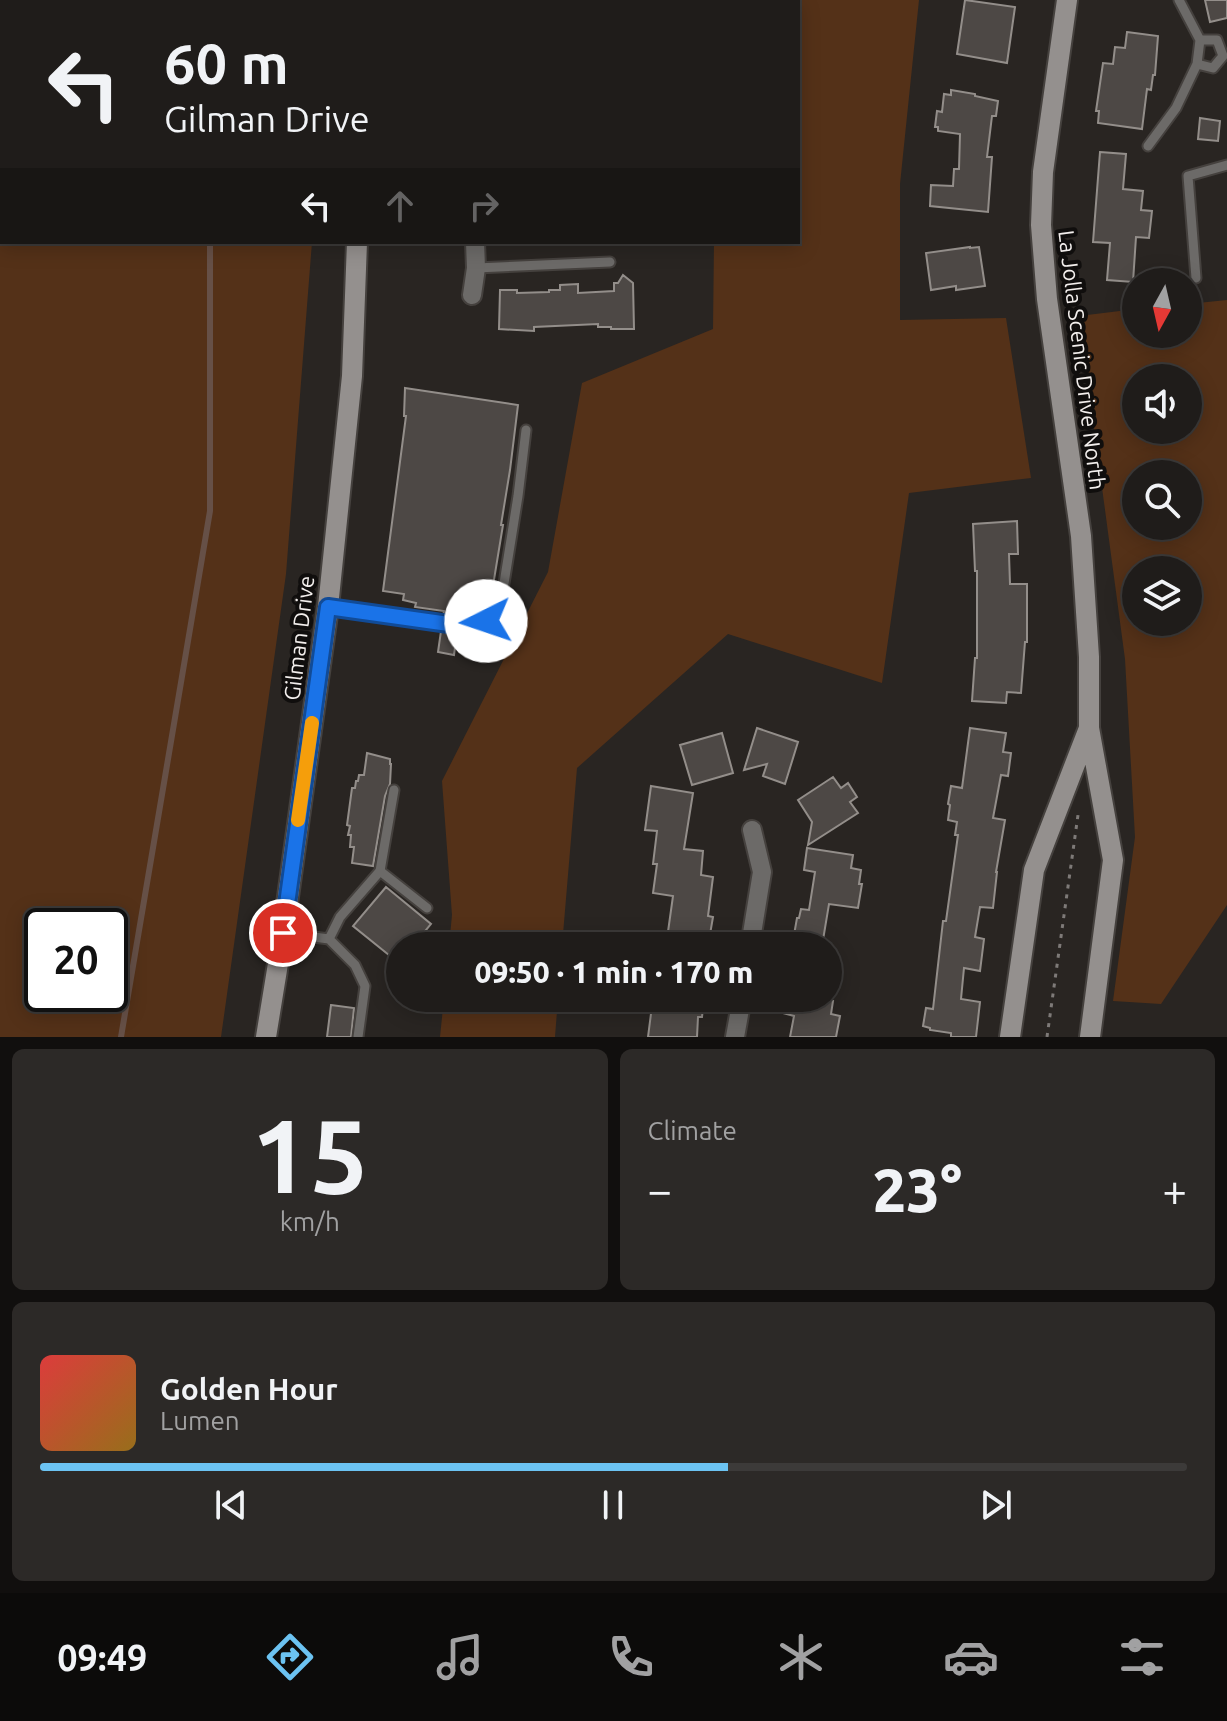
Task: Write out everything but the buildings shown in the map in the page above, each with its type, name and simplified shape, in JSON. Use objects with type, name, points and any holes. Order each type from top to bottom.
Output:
[{"type":"main road","name":"La Jolla Scenic Drive North","points":[[1067,0],[1043,172],[1041,225],[1047,299],[1081,536],[1089,657],[1089,728],[1113,860],[1090,1037]]},
{"type":"main road","name":"Gilman Drive","points":[[266,1037],[328,607],[352,376],[357,244]]},
{"type":"main road","name":"La Jolla Scenic Drive North","points":[[1010,1037],[1034,870],[1089,728]]},
{"type":"street","points":[[472,295],[475,244]]},
{"type":"street","points":[[752,830],[762,872],[752,932]]},
{"type":"street","points":[[735,1037],[739,1012]]},
{"type":"lane","points":[[1148,146],[1176,108],[1197,64],[1200,40],[1179,0]]},
{"type":"lane","points":[[1197,64],[1213,68],[1223,56],[1217,40],[1200,40]]},
{"type":"lane","points":[[1195,268],[1188,176],[1227,165]]},
{"type":"lane","points":[[476,268],[610,262]]},
{"type":"lane","points":[[328,607],[470,627],[486,621],[501,602],[526,430]]},
{"type":"lane","points":[[329,939],[340,917],[380,871],[394,790]]},
{"type":"lane","points":[[380,871],[427,908]]},
{"type":"lane","points":[[283,933],[329,939],[355,965],[365,986],[358,1037]]},
{"type":"path","points":[[1047,1037],[1079,805]]},
{"type":"shaded area","points":[[800,0],[919,0],[900,184],[900,320],[1006,318],[1031,478],[909,493],[882,683],[728,634],[577,768],[563,932],[450,932],[452,915],[442,781],[548,572],[582,383],[713,329],[714,244],[800,244]]},
{"type":"shaded area","points":[[0,244],[312,244],[286,574],[221,1037],[0,1037]]},
{"type":"shaded area","points":[[1227,300],[1227,905],[1161,1004],[1113,1001],[1135,837],[1125,659],[1079,316],[1122,311],[1122,348],[1202,348],[1202,303]]},
{"type":"shaded area","points":[[443,1012],[557,1012],[555,1037],[440,1037]]},
{"type":"waterway","points":[[121,1037],[210,511],[210,244]]},
{"type":"slow traffic","points":[[298,820],[312,723]]},
{"type":"route","points":[[283,933],[328,607],[470,627],[486,621]]}]
